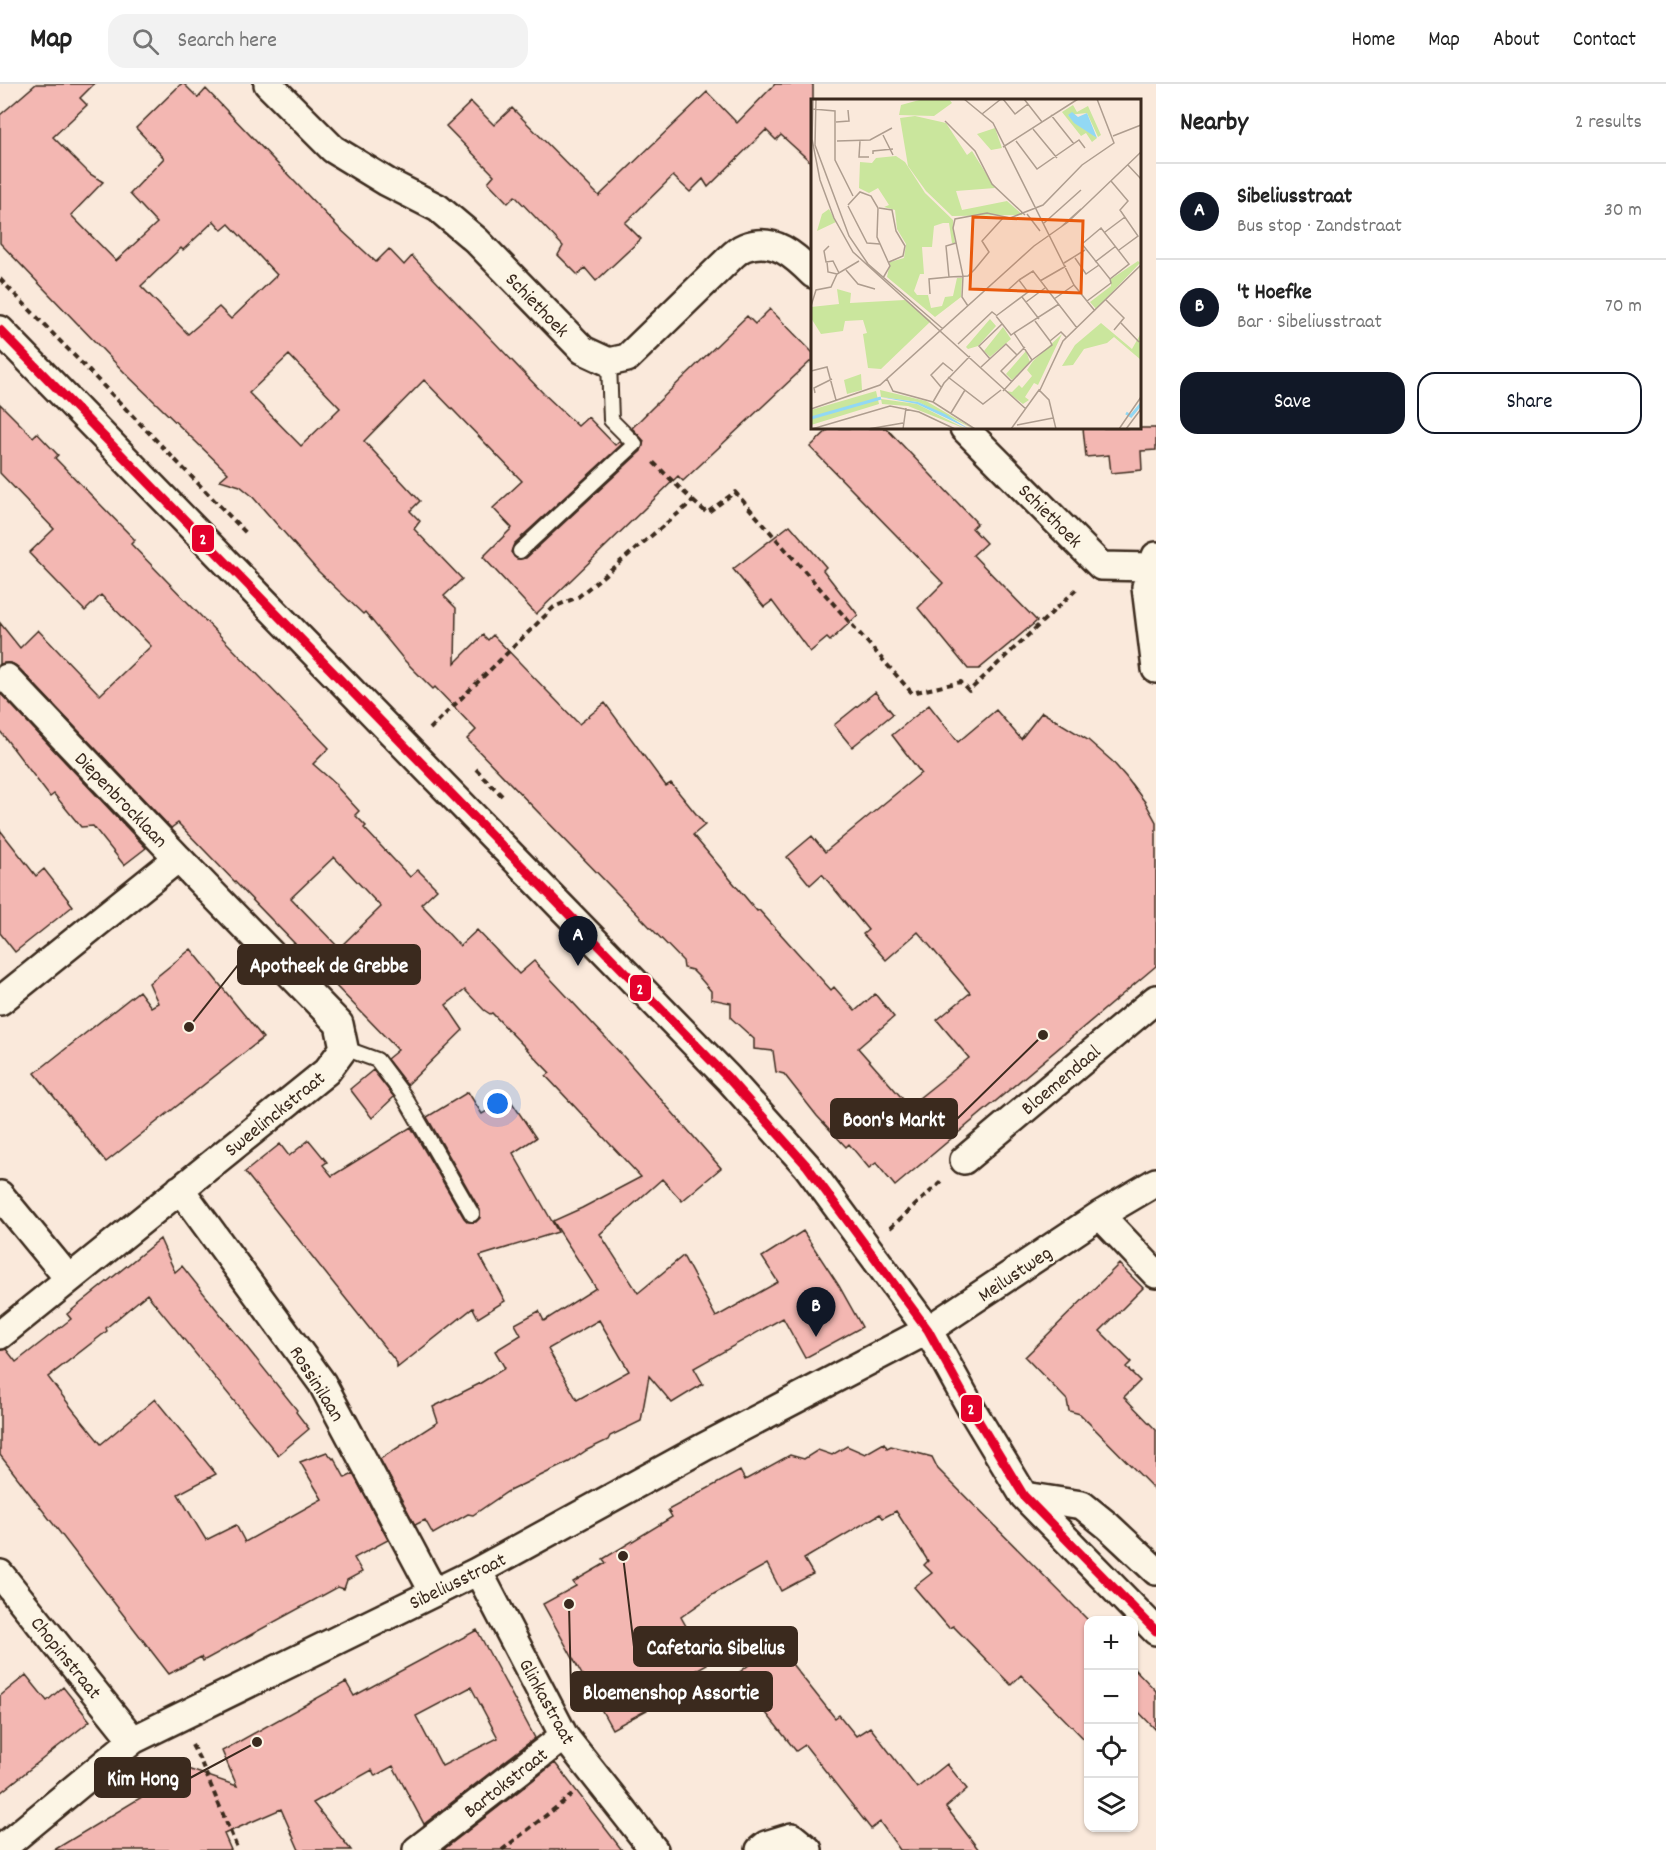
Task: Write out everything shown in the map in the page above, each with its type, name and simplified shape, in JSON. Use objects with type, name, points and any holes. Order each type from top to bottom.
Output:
[{"type":"street","name":"Schiethoek","points":[[268,84],[333,150],[387,182],[438,208],[476,240],[583,351],[609,362]]},
{"type":"street","points":[[609,362],[627,358],[730,258],[746,247],[780,246],[811,272]]},
{"type":"street","points":[[0,330],[728,1078],[807,1166],[928,1330],[972,1410],[1024,1496],[1156,1631]]},
{"type":"street","name":"Schiethoek","points":[[965,429],[1101,566]]},
{"type":"street","points":[[1101,566],[1154,562],[1146,587],[1156,669]]},
{"type":"street","name":"Diepenbrocklaan","points":[[0,1001],[178,858],[7,678]]},
{"type":"street","points":[[178,858],[339,1024],[344,1048]]},
{"type":"street","name":"Bloemendaal","points":[[964,1160],[1156,999]]},
{"type":"street","name":"Sweelinckstraat","points":[[0,1335],[327,1071],[344,1048]]},
{"type":"street","name":"Meilustweg","points":[[928,1330],[1100,1215],[1156,1182]]},
{"type":"street","name":"Rossinilaan","points":[[180,1189],[322,1383],[433,1592]]},
{"type":"street","points":[[0,1195],[69,1279]]},
{"type":"street","points":[[1100,1215],[1156,1274]]},
{"type":"street","name":"Sibeliusstraat","points":[[0,1850],[133,1740],[478,1571],[704,1447],[928,1330]]},
{"type":"street","points":[[1024,1496],[1082,1505],[1156,1571]]},
{"type":"street","name":"Glinkastraat","points":[[478,1571],[564,1736],[654,1850]]},
{"type":"street","name":"Chopinstraat","points":[[0,1574],[133,1740]]},
{"type":"street","name":"Bartokstraat","points":[[417,1850],[564,1736]]},
{"type":"street","points":[[760,1850],[766,1845],[792,1837],[808,1850]]},
{"type":"lane","points":[[520,551],[635,444],[611,420],[609,362]]},
{"type":"lane","points":[[344,1048],[377,1060],[404,1096],[472,1214]]},
{"type":"path","points":[[635,444],[707,513],[735,492],[912,693],[961,682],[969,691],[1101,566]]},
{"type":"path","points":[[408,750],[554,607],[578,597],[693,501]]},
{"type":"path","points":[[867,1246],[908,1213],[964,1160]]},
{"type":"path","points":[[177,1718],[201,1762],[238,1850]]},
{"type":"path","points":[[502,1850],[596,1776]]},
{"type":"building","points":[[36,84],[94,84],[80,98],[87,105],[53,137],[90,174],[103,182],[71,215],[116,261],[157,223],[130,194],[164,158],[136,128],[181,84],[184,84],[198,98],[206,89],[339,228],[376,262],[389,249],[404,265],[412,256],[544,394],[578,426],[588,417],[615,445],[619,441],[622,444],[514,544],[511,552],[517,559],[526,558],[641,451],[644,441],[632,428],[653,407],[747,316],[755,324],[770,309],[811,351],[811,361],[683,481],[678,476],[536,614],[483,557],[512,528],[493,508],[522,481],[424,380],[364,441],[420,501],[410,511],[420,521],[414,529],[462,579],[444,596],[456,608],[455,663],[483,635],[488,640],[493,635],[579,724],[605,703],[666,786],[671,783],[705,825],[693,835],[757,911],[759,910],[831,990],[834,987],[855,1011],[875,994],[894,1017],[858,1048],[909,1106],[969,1058],[937,1020],[970,993],[918,932],[886,960],[863,934],[868,930],[822,874],[810,885],[787,857],[812,836],[825,852],[921,773],[892,735],[929,705],[958,742],[996,710],[1021,739],[1042,712],[1088,740],[1126,777],[1145,802],[1156,822],[1156,966],[895,1186],[876,1163],[869,1168],[849,1144],[846,1147],[817,1116],[784,1074],[776,1072],[773,1051],[754,1049],[754,1039],[731,1018],[731,1003],[711,999],[711,991],[699,977],[692,970],[684,968],[683,961],[467,739],[476,730],[435,687],[433,689],[405,661],[365,612],[363,614],[318,571],[251,495],[240,486],[220,480],[228,473],[125,373],[0,243],[0,115]],"holes":[[[214,221],[222,230],[229,224],[277,275],[231,319],[219,307],[188,334],[141,286]],[[289,355],[340,408],[301,446],[249,393]]]},
{"type":"building","points":[[775,84],[813,84],[811,162],[781,135],[776,140],[766,130],[708,187],[703,179],[690,192],[673,176],[625,223],[641,239],[596,281],[585,268],[578,275],[558,255],[563,246],[515,196],[508,203],[488,182],[494,175],[446,126],[471,102],[494,125],[512,108],[599,196],[707,92],[737,123]]},
{"type":"building","points":[[0,404],[33,437],[37,433],[58,455],[55,458],[135,540],[131,544],[329,748],[313,764],[337,785],[359,811],[355,815],[366,826],[364,828],[410,877],[418,870],[437,889],[421,904],[460,946],[477,930],[519,974],[534,961],[623,1056],[721,1168],[682,1201],[662,1179],[600,1234],[638,1293],[683,1256],[716,1317],[778,1282],[762,1257],[803,1231],[839,1286],[862,1327],[805,1358],[783,1318],[694,1368],[703,1384],[672,1403],[649,1376],[641,1421],[610,1436],[608,1440],[569,1462],[507,1492],[473,1515],[468,1514],[433,1534],[425,1520],[415,1525],[380,1459],[438,1422],[433,1407],[505,1368],[495,1351],[521,1335],[515,1324],[539,1311],[544,1321],[596,1288],[553,1221],[641,1177],[546,1076],[550,1073],[492,1013],[484,1010],[465,990],[446,1005],[463,1030],[407,1085],[387,1059],[398,1050],[178,823],[171,828],[18,667],[11,663],[0,664],[0,623],[20,648],[38,630],[100,695],[151,646],[101,595],[85,611],[29,553],[54,529],[0,473]],"holes":[[[334,857],[381,907],[339,948],[291,898]],[[599,1320],[629,1371],[577,1400],[548,1349]]]},
{"type":"building","points":[[1156,428],[1156,450],[1141,451],[1142,470],[1111,473],[1109,455],[1086,457],[1083,429]]},
{"type":"building","points":[[829,429],[887,429],[977,523],[972,528],[986,543],[973,555],[1037,621],[979,669],[968,669],[918,608],[943,583],[810,447]]},
{"type":"building","points":[[790,525],[826,567],[823,570],[858,615],[830,641],[827,638],[810,652],[772,601],[764,607],[733,569]]},
{"type":"building","points":[[875,692],[893,714],[852,747],[834,725]]},
{"type":"building","points":[[0,693],[146,848],[124,865],[93,826],[81,827],[54,794],[50,797],[0,731]]},
{"type":"building","points":[[0,830],[36,876],[44,869],[73,906],[15,952],[0,933]]},
{"type":"building","points":[[191,949],[263,1038],[106,1162],[35,1073],[139,991],[151,1007],[158,1003],[149,983]]},
{"type":"building","points":[[373,1070],[394,1097],[372,1118],[350,1089]]},
{"type":"building","points":[[468,1092],[482,1114],[509,1098],[536,1138],[513,1153],[558,1232],[480,1256],[505,1301],[478,1318],[473,1308],[397,1368],[397,1363],[245,1172],[280,1144],[289,1156],[309,1140],[327,1162],[323,1165],[332,1176],[411,1127],[464,1218],[468,1222],[476,1222],[480,1218],[480,1210],[427,1117]]},
{"type":"building","points":[[160,1239],[175,1272],[182,1266],[297,1410],[296,1412],[309,1429],[278,1455],[147,1294],[106,1328],[107,1331],[48,1377],[101,1444],[155,1399],[216,1474],[178,1494],[206,1540],[236,1525],[245,1542],[322,1499],[300,1462],[327,1452],[334,1458],[345,1478],[353,1474],[388,1540],[354,1558],[362,1572],[347,1580],[344,1589],[338,1587],[203,1661],[201,1657],[169,1674],[0,1455],[0,1350],[6,1349],[16,1362],[71,1319],[67,1314]]},
{"type":"building","points":[[1119,1264],[1143,1288],[1100,1331],[1131,1362],[1126,1367],[1140,1381],[1124,1397],[1156,1430],[1156,1491],[1080,1414],[1069,1411],[1067,1400],[1025,1357]]},
{"type":"building","points":[[884,1443],[887,1448],[891,1446],[932,1457],[938,1469],[1084,1616],[1084,1739],[1021,1675],[1011,1685],[953,1626],[949,1628],[914,1587],[932,1573],[924,1565],[928,1561],[896,1511],[883,1518],[880,1514],[804,1559],[813,1574],[781,1591],[767,1564],[714,1594],[681,1617],[707,1664],[675,1682],[677,1687],[644,1705],[647,1710],[612,1729],[543,1604],[576,1586],[573,1582],[606,1563],[603,1559],[672,1517],[668,1510],[740,1471],[745,1480],[790,1455],[804,1459],[818,1450],[832,1455],[847,1446],[865,1454]]},
{"type":"building","points":[[477,1630],[535,1738],[424,1824],[393,1766],[375,1776],[372,1770],[313,1803],[351,1850],[299,1850],[281,1809],[224,1834],[231,1850],[54,1850],[188,1769],[237,1786],[222,1751],[346,1682],[354,1696]],"holes":[[[471,1687],[498,1738],[442,1766],[416,1716]]]},
{"type":"building","points":[[776,1644],[835,1718],[839,1715],[856,1736],[870,1727],[917,1788],[947,1764],[967,1789],[946,1807],[979,1850],[900,1850],[880,1822],[871,1829],[805,1745],[796,1751],[736,1675]]},
{"type":"building","points":[[1138,1672],[1156,1691],[1156,1730],[1138,1711]]},
{"type":"building","points":[[26,1675],[47,1701],[63,1687],[90,1721],[0,1793],[0,1696]]},
{"type":"building","points":[[555,1763],[622,1850],[443,1850]]},
{"type":"transit line","name":"2","points":[[0,330],[728,1078],[807,1166],[928,1330],[972,1410],[1024,1496],[1156,1631]]},
{"type":"place","name":"Sibeliusstraat","points":[[578,966]]},
{"type":"place","name":"Apotheek de Grebbe","points":[[189,1027]]},
{"type":"place","name":"Boon's Markt","points":[[1043,1035]]},
{"type":"place","name":"'t Hoefke","points":[[816,1337]]},
{"type":"place","name":"Cafetaria Sibelius","points":[[623,1556]]},
{"type":"place","name":"Bloemenshop Assortie","points":[[569,1604]]},
{"type":"place","name":"Kim Hong","points":[[257,1742]]}]
